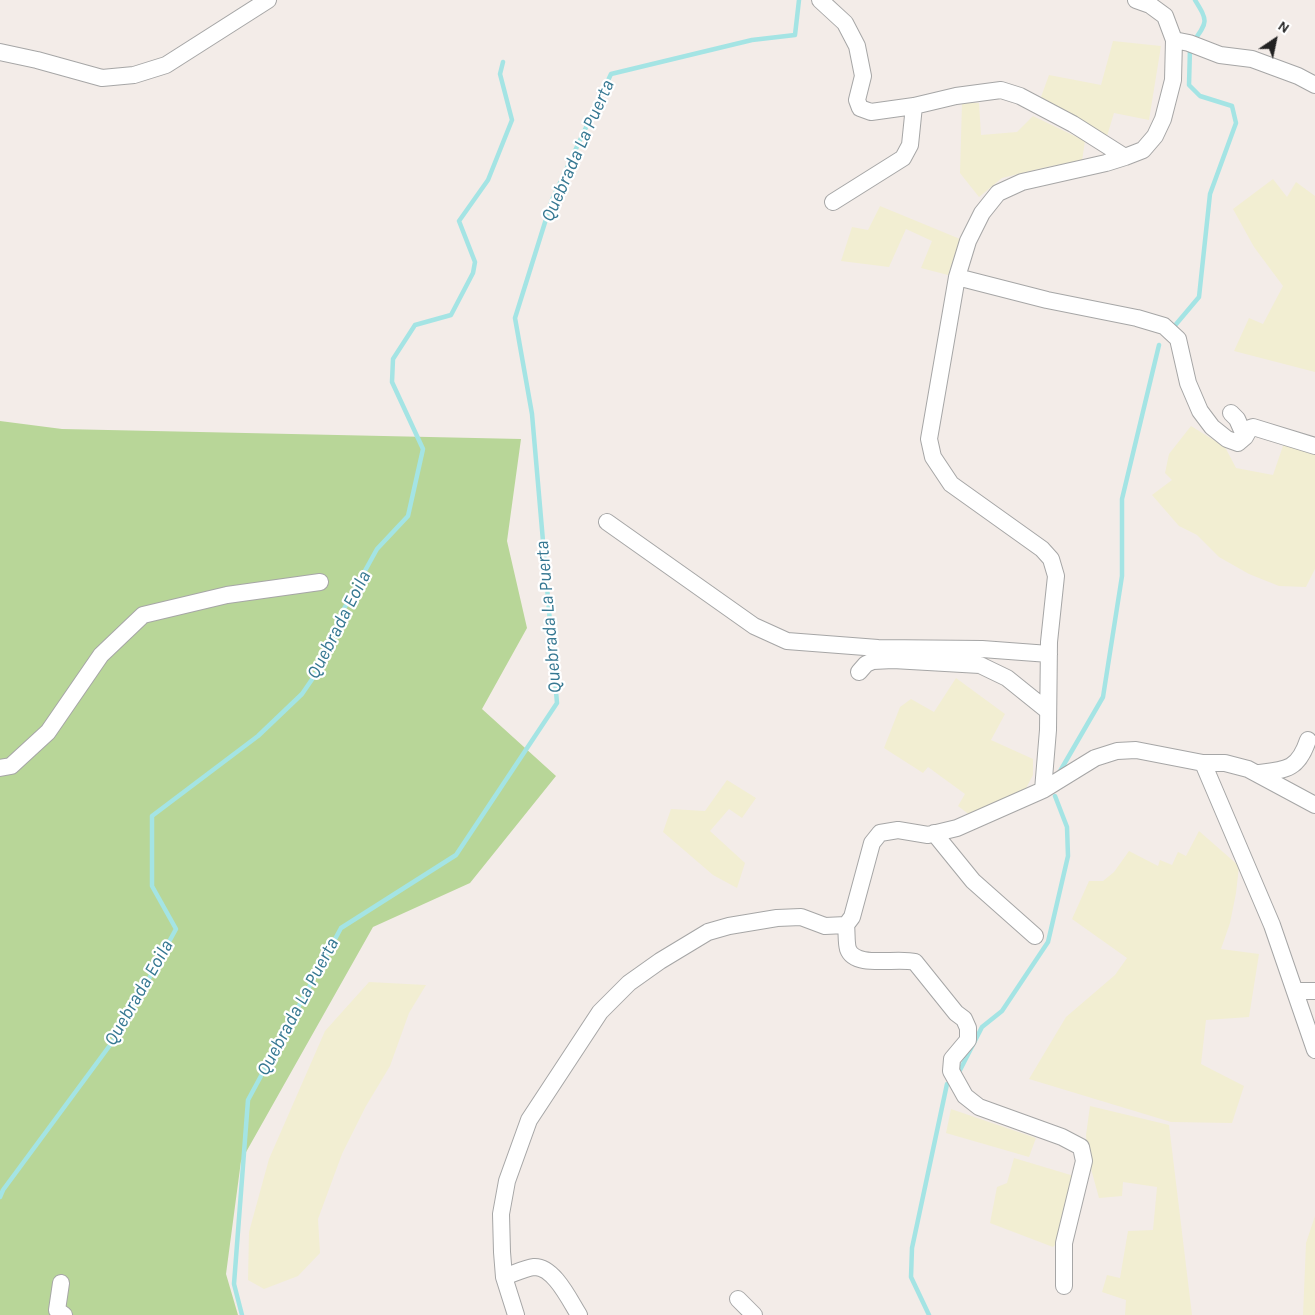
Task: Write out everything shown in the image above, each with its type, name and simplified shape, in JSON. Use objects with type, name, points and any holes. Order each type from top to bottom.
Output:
[{"type":"street","points":[[0,52],[38,60],[102,78],[134,75],[166,65],[268,0]]},
{"type":"street","points":[[820,0],[845,23],[857,46],[863,76],[857,100],[860,108],[871,112],[914,106],[956,96],[1001,90],[1020,96],[1073,124],[1125,157]]},
{"type":"street","points":[[1043,790],[1048,711],[1049,654],[1056,576],[1051,559],[1042,549],[951,484],[933,457],[929,439],[957,277],[968,241],[982,213],[998,193],[1022,182],[1125,157],[1143,150],[1155,136],[1163,119],[1173,80],[1174,40],[1165,16],[1150,5],[1136,0]]},
{"type":"street","points":[[1174,40],[1189,43],[1220,55],[1252,59],[1298,76],[1315,85]]},
{"type":"street","points":[[832,202],[903,158],[910,145],[914,106]]},
{"type":"street","points":[[957,277],[1047,300],[1137,318],[1164,326],[1178,339],[1188,383],[1200,411],[1212,427],[1228,440],[1238,443],[1245,437],[1250,428],[1253,427],[1315,446]]},
{"type":"street","points":[[1231,413],[1237,419],[1245,437]]},
{"type":"street","points":[[607,522],[754,626],[787,641],[878,648],[982,649],[1049,654]]},
{"type":"street","points":[[0,768],[10,766],[48,732],[102,655],[143,615],[227,595],[320,582]]},
{"type":"street","points":[[859,672],[866,664],[873,661],[893,660],[980,665],[1007,678],[1048,711]]},
{"type":"street","points":[[1258,773],[1292,767],[1309,748]]},
{"type":"street","points":[[1064,1286],[1064,1243],[1084,1161],[1081,1148],[1062,1137],[978,1107],[965,1096],[951,1070],[952,1059],[968,1040],[968,1028],[964,1019],[956,1013],[915,962],[906,959],[869,961],[856,958],[849,950],[846,925],[852,917],[872,843],[880,833],[898,830],[928,834],[957,828],[1043,790],[1095,758],[1117,751],[1136,750],[1203,763],[1226,763],[1248,769],[1315,805]]},
{"type":"street","points":[[1203,763],[1272,925],[1315,1050]]},
{"type":"street","points":[[934,833],[973,881],[1035,936]]},
{"type":"street","points":[[516,1315],[504,1277],[501,1214],[507,1181],[529,1120],[600,1012],[629,983],[660,961],[708,932],[729,926],[777,918],[801,917],[824,926],[846,925]]},
{"type":"street","points":[[1295,991],[1315,991]]},
{"type":"street","points":[[504,1277],[535,1267],[550,1272],[579,1315]]},
{"type":"street","points":[[61,1283],[57,1310],[64,1315]]},
{"type":"street","points":[[738,1298],[754,1315]]},
{"type":"shaded area","points":[[1113,41],[1161,46],[1149,120],[1114,113],[1107,136],[1041,97],[1049,75],[1101,85]]},
{"type":"shaded area","points":[[962,103],[979,103],[981,135],[1017,132],[1033,116],[1085,141],[1082,161],[1051,166],[1002,178],[979,197],[960,173]]},
{"type":"shaded area","points":[[1273,179],[1287,197],[1296,182],[1315,196],[1315,372],[1234,351],[1249,318],[1263,324],[1283,286],[1254,247],[1233,209]]},
{"type":"shaded area","points":[[880,206],[960,239],[948,275],[921,268],[932,241],[906,229],[889,267],[841,261],[852,227],[868,230]]},
{"type":"shaded area","points":[[1191,426],[1225,447],[1236,468],[1273,475],[1285,440],[1315,450],[1315,569],[1306,587],[1279,586],[1249,574],[1219,557],[1197,535],[1179,526],[1152,495],[1172,480],[1165,473],[1169,454]]},
{"type":"shaded area","points":[[956,678],[1005,714],[991,740],[1033,759],[1033,775],[1024,792],[971,816],[958,806],[965,794],[928,767],[923,773],[884,748],[900,707],[911,699],[934,712]]},
{"type":"shaded area","points":[[727,780],[756,798],[742,818],[729,809],[710,831],[745,863],[737,888],[713,875],[663,832],[671,809],[705,811]]},
{"type":"shaded area","points":[[1199,831],[1239,866],[1230,923],[1221,949],[1259,954],[1249,1017],[1206,1020],[1201,1064],[1244,1086],[1232,1123],[1171,1122],[1029,1079],[1066,1017],[1115,975],[1127,958],[1072,919],[1089,881],[1103,881],[1114,872],[1129,851],[1158,866],[1160,860],[1172,865],[1178,852],[1186,856]]},
{"type":"shaded area","points":[[369,982],[426,985],[409,1013],[390,1066],[366,1106],[342,1154],[318,1219],[320,1253],[298,1276],[264,1289],[248,1280],[249,1232],[269,1159],[325,1031]]},
{"type":"shaded area","points":[[1090,1106],[1169,1125],[1192,1315],[1125,1315],[1126,1300],[1102,1292],[1107,1275],[1120,1278],[1128,1231],[1153,1230],[1157,1187],[1123,1182],[1122,1196],[1099,1198],[1088,1158],[1086,1135]]},
{"type":"shaded area","points":[[951,1109],[1036,1138],[1029,1157],[946,1133]]},
{"type":"shaded area","points":[[1014,1158],[1074,1176],[1062,1238],[1053,1247],[990,1223],[997,1187],[1007,1183]]},
{"type":"shaded area","points":[[1315,1216],[1315,1315],[1303,1315],[1306,1243]]},
{"type":"green space","points":[[0,421],[62,429],[521,439],[507,541],[527,628],[482,709],[556,776],[470,883],[373,927],[241,1161],[226,1274],[238,1315],[0,1315]]},
{"type":"waterway","name":"Quebrada La Puerta","points":[[242,1315],[234,1284],[248,1100],[341,928],[456,855],[557,703],[532,414],[515,318],[552,200],[611,74],[752,40],[795,35],[799,0]]},
{"type":"waterway","points":[[1193,42],[1204,25],[1204,17],[1195,0]]},
{"type":"waterway","points":[[1172,329],[1199,297],[1210,194],[1236,123],[1232,106],[1200,96],[1189,85],[1190,48]]},
{"type":"waterway","name":"Quebrada Eoila","points":[[0,1197],[3,1190],[119,1033],[176,929],[152,886],[152,816],[258,736],[302,694],[326,659],[340,616],[377,549],[408,516],[423,449],[392,382],[393,359],[415,325],[451,315],[473,273],[475,262],[459,221],[488,180],[512,120],[500,74],[503,62]]},
{"type":"waterway","points":[[1059,773],[1103,697],[1122,576],[1122,499],[1159,345]]},
{"type":"waterway","points":[[958,1074],[982,1027],[1002,1011],[1048,942],[1068,856],[1067,827],[1055,796]]},
{"type":"waterway","points":[[929,1315],[911,1277],[912,1248],[947,1084]]}]
